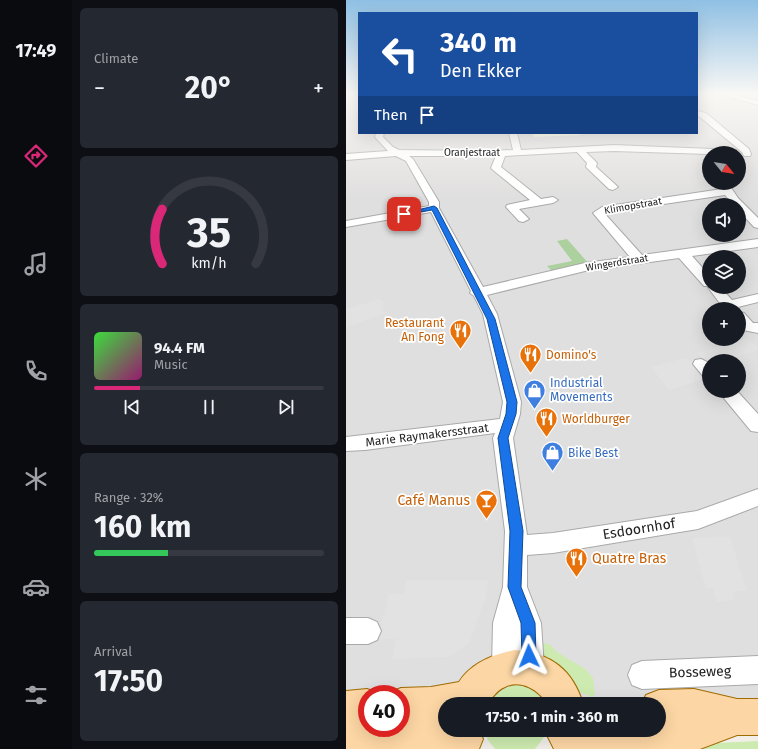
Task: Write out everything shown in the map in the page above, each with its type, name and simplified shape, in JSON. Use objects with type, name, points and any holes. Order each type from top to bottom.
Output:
[{"type":"main road","points":[[474,697],[477,687],[485,679],[518,668],[544,675],[556,686],[560,697]]},
{"type":"main road","points":[[410,706],[431,705],[438,709]]},
{"type":"main road","points":[[666,708],[694,707],[748,717]]},
{"type":"main road","points":[[346,709],[358,708]]},
{"type":"main road","points":[[666,732],[698,730],[748,717]]},
{"type":"main road","points":[[346,730],[372,735],[438,727]]},
{"type":"street","points":[[718,129],[734,146]]},
{"type":"street","points":[[380,134],[380,140],[390,149],[409,159],[434,202],[434,208],[477,293],[490,314],[512,402],[511,414],[503,438],[517,546],[515,587],[506,623],[518,668]]},
{"type":"street","points":[[513,134],[518,153]]},
{"type":"street","name":"Oranjestraat","points":[[346,157],[399,153],[501,154],[579,149],[637,148],[702,151]]},
{"type":"street","points":[[579,149],[592,163],[591,167],[603,176],[613,187]]},
{"type":"street","points":[[699,151],[702,154]]},
{"type":"street","points":[[501,154],[496,168],[539,202]]},
{"type":"street","name":"Oranjestraat","points":[[746,154],[758,155]]},
{"type":"street","name":"Klimopstraat","points":[[638,259],[598,213],[606,209],[710,190]]},
{"type":"street","points":[[728,190],[734,200],[758,225]]},
{"type":"street","points":[[523,219],[511,207],[552,200]]},
{"type":"street","points":[[346,224],[434,208]]},
{"type":"street","name":"Wingerdstraat","points":[[477,293],[585,267],[758,243]]},
{"type":"street","points":[[683,254],[702,275]]},
{"type":"street","points":[[719,294],[726,302]]},
{"type":"street","points":[[746,302],[758,298]]},
{"type":"street","points":[[746,325],[748,327],[758,328]]},
{"type":"street","points":[[733,398],[758,426]]},
{"type":"street","name":"Marie Raymakersstraat","points":[[346,444],[507,425]]},
{"type":"street","name":"Esdoornhof","points":[[517,546],[553,543],[698,520],[758,497]]},
{"type":"street","name":"Bosseweg","points":[[642,675],[758,670]]},
{"type":"shaded area","points":[[346,129],[358,129],[358,134],[698,134],[698,129],[758,129],[758,719],[666,705],[666,697],[438,697],[438,729],[410,731],[410,685],[358,685],[358,733],[346,734]]},
{"type":"shaded area","points":[[455,134],[509,135],[454,136]]},
{"type":"shaded area","points":[[533,134],[581,135],[534,137]]},
{"type":"shaded area","points":[[380,299],[384,302],[383,309],[386,313],[346,327],[346,309]]},
{"type":"shaded area","points":[[746,338],[758,347],[758,349],[745,354],[702,354],[702,357],[697,353],[720,346],[746,346]]},
{"type":"shaded area","points":[[685,358],[693,364],[702,359],[702,370],[696,372],[702,379],[669,390],[651,367]]},
{"type":"shaded area","points":[[730,537],[747,591],[733,591],[735,599],[717,602],[713,588],[706,589],[692,538]]},
{"type":"shaded area","points":[[407,580],[489,580],[486,596],[469,644],[449,657],[392,659],[396,639],[377,639],[389,594],[404,593]]},
{"type":"green space","points":[[567,239],[589,264],[552,271],[547,266],[572,261],[557,241]]},
{"type":"green space","points":[[538,643],[549,644],[557,652],[585,669],[593,678],[595,694],[592,697],[572,688],[562,679],[544,655]]},
{"type":"green space","points":[[514,685],[529,688],[541,697],[493,697],[506,688]]},
{"type":"green space","points":[[487,737],[544,737],[535,749],[495,749]]},
{"type":"green space","points":[[758,741],[758,749],[614,749],[614,748]]},
{"type":"place","name":"Restaurant An Fong","points":[[460,350]]},
{"type":"place","name":"Domino's","points":[[530,374]]},
{"type":"place","name":"Industrial Movements","points":[[534,410]]},
{"type":"place","name":"Worldburger","points":[[547,438]]},
{"type":"place","name":"Bike Best","points":[[553,472]]},
{"type":"place","name":"Café Manus","points":[[486,520]]},
{"type":"place","name":"Quatre Bras","points":[[576,578]]},
{"type":"route","points":[[404,214],[434,208],[477,293],[490,314],[512,402],[511,414],[503,438],[516,531],[517,546],[515,587],[528,623],[529,656]]}]
